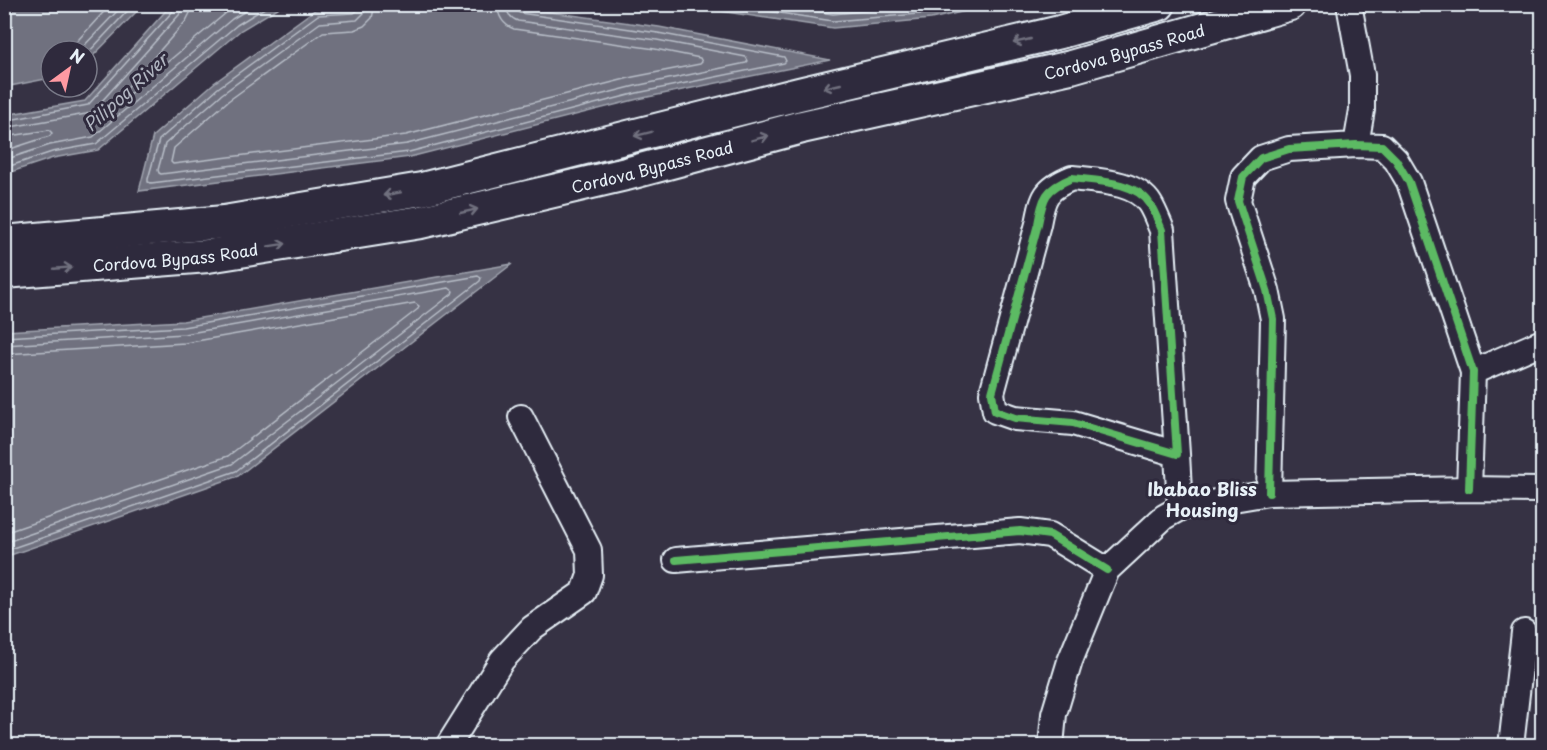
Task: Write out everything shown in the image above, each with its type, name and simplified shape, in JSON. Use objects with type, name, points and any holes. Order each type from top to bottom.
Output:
[{"type":"main road","name":"Cordova Bypass Road","points":[[4,243],[224,222],[422,189],[799,94],[1060,32],[1159,4]]},
{"type":"main road","name":"Cordova Bypass Road","points":[[4,272],[208,256],[421,222],[626,174],[802,127],[1071,67],[1290,4]]},
{"type":"main road","points":[[1060,32],[1071,67]]},
{"type":"street","points":[[1349,4],[1362,75],[1362,110],[1356,145]]},
{"type":"street","points":[[1269,493],[1273,319],[1267,290],[1238,201],[1242,177],[1261,158],[1289,149],[1356,145],[1382,146],[1396,160],[1409,182],[1473,372],[1469,489]]},
{"type":"street","points":[[1177,454],[1073,423],[1015,418],[995,411],[992,393],[1043,199],[1057,184],[1072,178],[1116,183],[1138,192],[1149,202],[1162,230],[1177,454],[1180,508]]},
{"type":"street","points":[[1473,372],[1542,342]]},
{"type":"street","points":[[448,746],[502,660],[532,628],[584,592],[590,575],[589,550],[521,417]]},
{"type":"street","points":[[1051,746],[1054,714],[1070,661],[1107,570],[1164,517],[1180,508],[1269,493],[1469,489],[1542,490]]},
{"type":"street","points":[[676,560],[1020,531],[1050,535],[1107,570]]},
{"type":"street","points":[[1511,746],[1524,632]]},
{"type":"water","points":[[5,4],[143,5],[99,50],[99,39],[39,39],[39,80],[5,87]]},
{"type":"water","points":[[992,4],[931,19],[833,28],[680,5]]},
{"type":"water","name":"Pilipog River","points":[[171,5],[283,5],[241,30],[98,150],[53,158],[5,174],[5,115],[87,99],[99,99],[99,85]]},
{"type":"water","points":[[500,5],[659,27],[830,60],[638,99],[410,157],[139,191],[153,136],[214,83],[316,9]]},
{"type":"water","points":[[512,264],[238,476],[5,557],[5,331],[183,321]]},
{"type":"cycle path","points":[[1269,493],[1273,319],[1267,290],[1238,201],[1243,177],[1261,158],[1289,149],[1356,145],[1382,146],[1396,160],[1409,182],[1473,372],[1469,489]]},
{"type":"cycle path","points":[[1072,178],[1104,181],[1125,186],[1144,196],[1162,230],[1177,454],[1073,423],[1015,418],[995,411],[992,393],[1044,200],[1056,186],[1072,178]]},
{"type":"cycle path","points":[[676,560],[1020,531],[1050,535],[1107,570]]},
{"type":"district","name":"Ibabao Bliss Housing","points":[[1202,498]]}]
